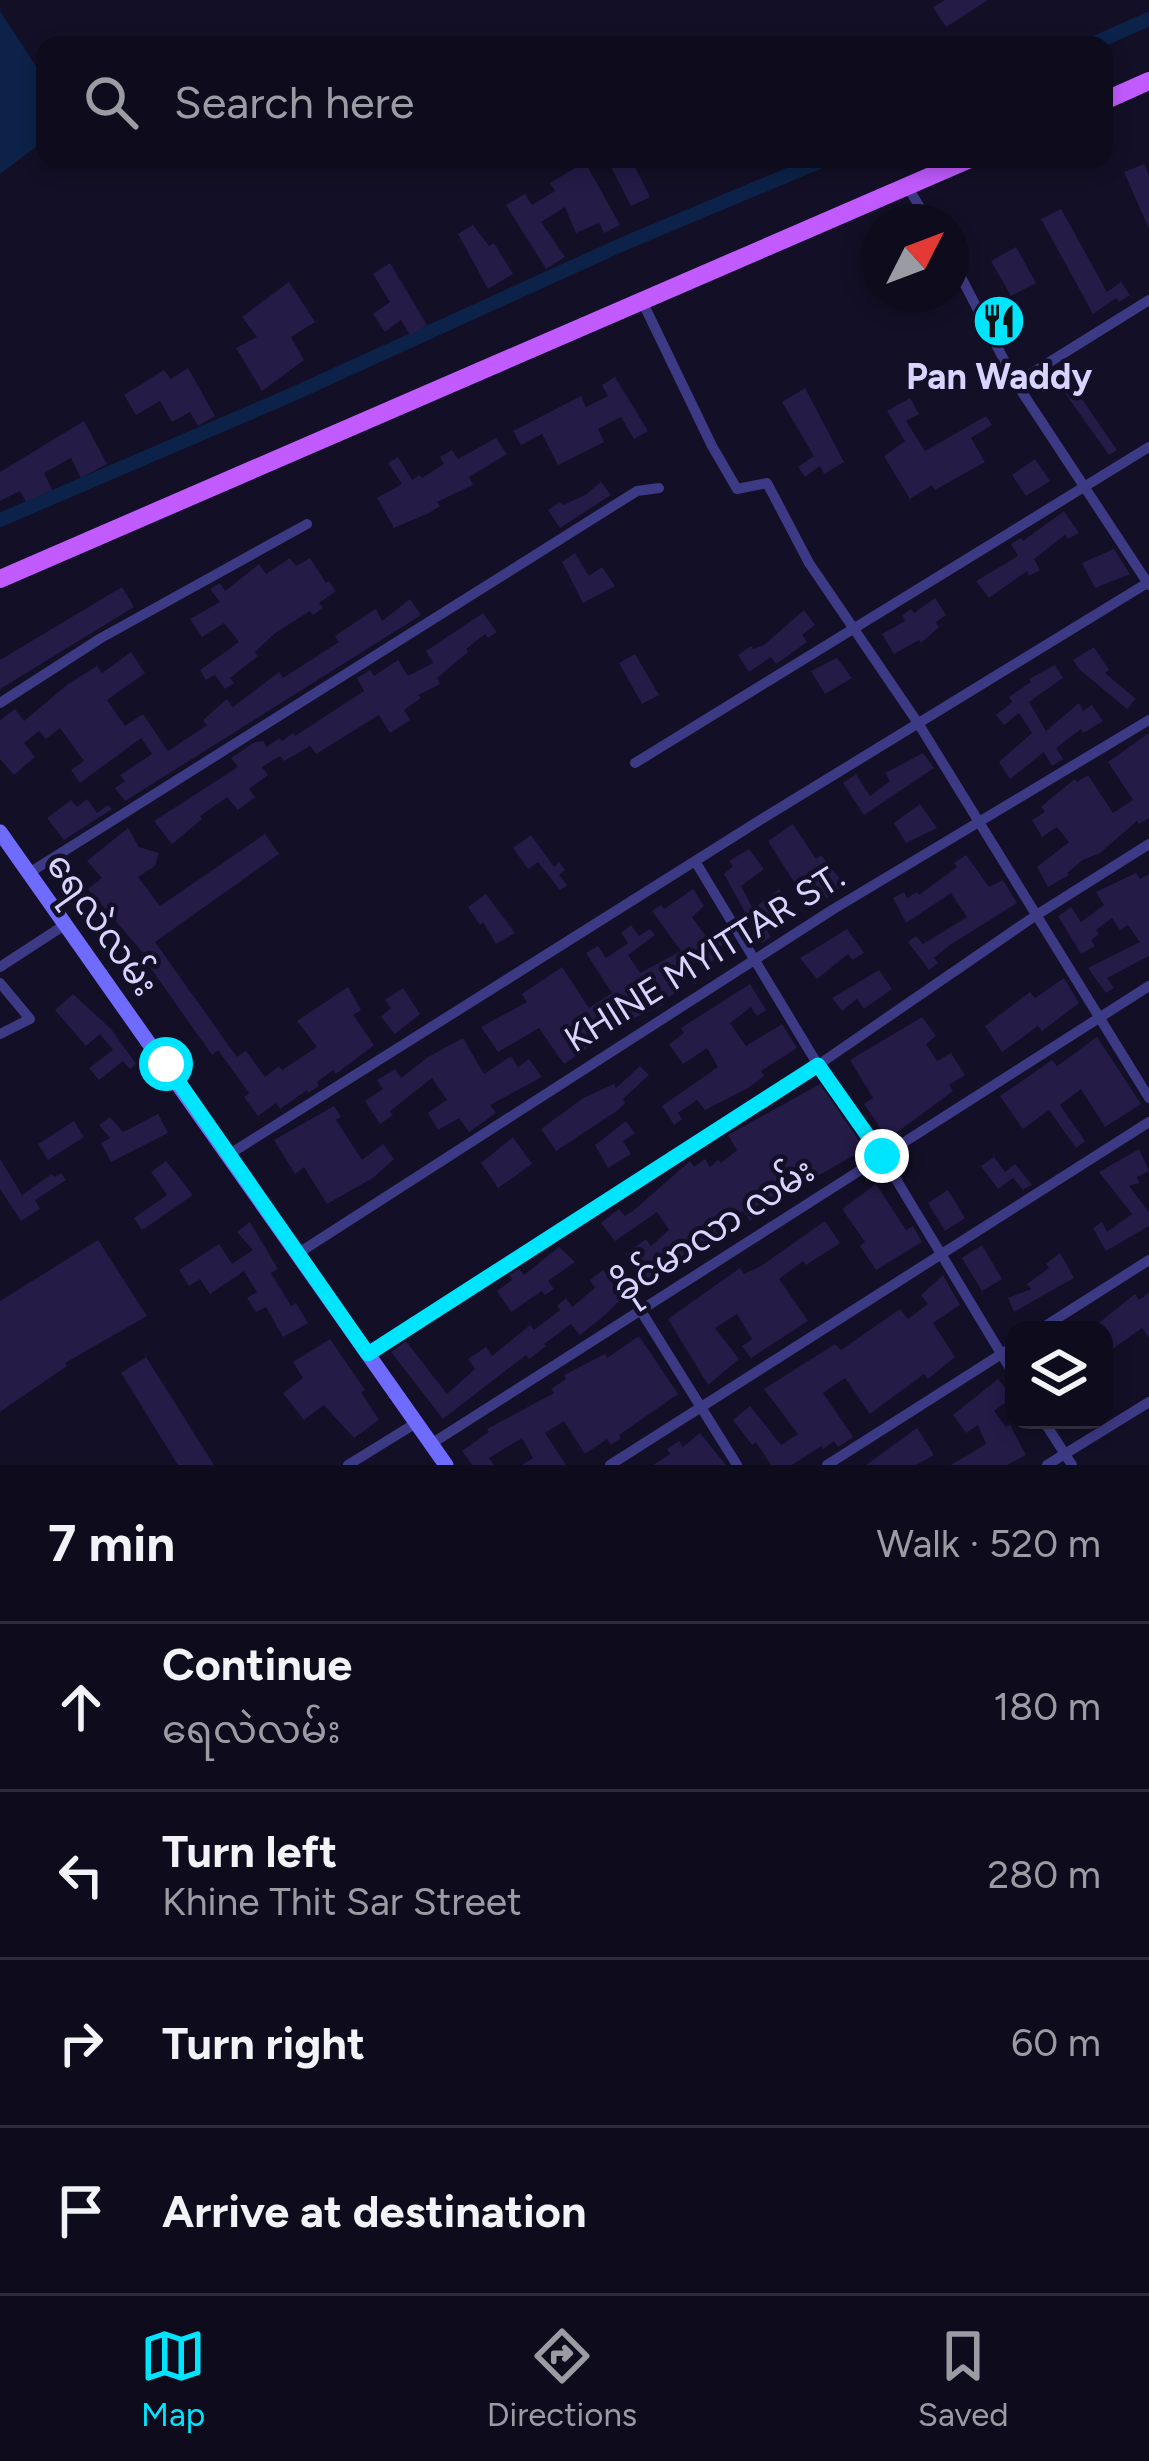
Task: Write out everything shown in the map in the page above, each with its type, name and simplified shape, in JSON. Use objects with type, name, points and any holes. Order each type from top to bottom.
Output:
[{"type":"main road","points":[[1113,97],[1149,81]]},
{"type":"main road","points":[[0,579],[949,168]]},
{"type":"main road","name":"ရေလဲလမ်း","points":[[0,832],[446,1465]]},
{"type":"street","points":[[908,186],[918,204]]},
{"type":"street","points":[[228,1154],[1148,583],[1016,383],[969,293]]},
{"type":"street","points":[[1016,383],[1149,300]]},
{"type":"street","points":[[642,302],[737,489],[767,483],[809,563],[918,723],[1149,1097]]},
{"type":"street","points":[[634,763],[1149,447]]},
{"type":"street","points":[[29,873],[637,491],[659,488]]},
{"type":"street","points":[[0,704],[101,638],[308,524]]},
{"type":"street","name":"KHINE MYITTAR ST.","points":[[297,1254],[753,960],[1149,720]]},
{"type":"street","points":[[368,1354],[818,1065],[1149,844]]},
{"type":"street","points":[[695,861],[818,1065],[882,1156],[1005,1362]]},
{"type":"street","points":[[0,967],[66,924]]},
{"type":"street","points":[[0,983],[30,1019],[0,1034]]},
{"type":"street","name":"ခိုင်မာလာ လမ်း","points":[[431,1444],[1149,986]]},
{"type":"street","points":[[610,1465],[1149,1122]]},
{"type":"street","points":[[1053,1321],[1149,1260]]},
{"type":"street","points":[[641,1311],[736,1465]]},
{"type":"street","points":[[827,1465],[1005,1351]]},
{"type":"street","points":[[1047,1465],[1068,1459],[1149,1402]]},
{"type":"street","points":[[348,1465],[416,1423]]},
{"type":"street","points":[[1049,1429],[1068,1459]]},
{"type":"water","points":[[0,11],[36,66],[36,147],[0,174]]},
{"type":"building","points":[[945,0],[988,0],[946,27],[933,7]]},
{"type":"building","points":[[1144,164],[1149,175],[1149,229],[1124,172]]},
{"type":"building","points":[[575,168],[588,168],[620,225],[604,233],[599,223],[576,233],[565,207],[541,222],[565,257],[546,269],[506,205],[525,194],[532,205],[555,191],[550,183]]},
{"type":"building","points":[[612,168],[636,168],[650,197],[631,206]]},
{"type":"building","points":[[1061,209],[1107,292],[1121,282],[1130,295],[1119,302],[1116,298],[1093,314],[1041,219]]},
{"type":"building","points":[[473,225],[489,246],[494,243],[513,274],[488,289],[458,234]]},
{"type":"building","points":[[1016,247],[1036,283],[1011,296],[991,261]]},
{"type":"building","points":[[390,263],[427,325],[410,335],[401,320],[385,332],[373,314],[390,302],[373,274]]},
{"type":"building","points":[[289,282],[315,322],[291,337],[304,360],[262,391],[236,348],[257,337],[242,317]]},
{"type":"building","points":[[188,368],[215,416],[198,426],[190,412],[172,422],[160,401],[136,415],[124,395],[164,370],[171,379]]},
{"type":"building","points":[[615,377],[648,431],[634,439],[621,417],[598,429],[604,442],[558,465],[542,434],[521,445],[513,431],[581,396],[586,407],[608,396],[602,385]]},
{"type":"building","points":[[1071,383],[1117,450],[1109,455],[1062,389]]},
{"type":"building","points":[[805,388],[844,462],[824,474],[820,466],[805,477],[798,467],[814,456],[782,402]]},
{"type":"building","points":[[910,398],[919,414],[906,421],[925,451],[986,416],[992,425],[971,438],[985,462],[910,499],[884,456],[905,441],[887,411]]},
{"type":"building","points":[[84,421],[107,464],[81,478],[71,458],[44,473],[52,490],[26,502],[20,491],[0,501],[0,472]]},
{"type":"building","points":[[496,438],[507,454],[469,477],[473,485],[394,528],[377,498],[402,484],[388,463],[398,457],[412,480],[422,478],[444,464],[440,457],[452,450],[458,459]]},
{"type":"building","points":[[1035,459],[1050,481],[1026,496],[1012,475]]},
{"type":"building","points":[[601,482],[611,495],[560,528],[548,510],[585,495]]},
{"type":"building","points":[[1064,511],[1079,533],[1068,539],[1065,535],[1034,559],[1040,570],[1029,576],[1027,571],[989,598],[976,581],[1018,556],[1011,544],[1023,541]]},
{"type":"building","points":[[1114,549],[1130,574],[1095,588],[1082,563]]},
{"type":"building","points":[[575,553],[589,576],[602,567],[615,586],[583,603],[562,562]]},
{"type":"building","points":[[290,558],[296,566],[310,558],[336,591],[319,603],[323,608],[313,615],[310,611],[274,634],[255,652],[258,656],[230,678],[234,683],[225,689],[215,675],[206,680],[200,670],[239,642],[224,623],[202,637],[190,619],[220,602],[210,589],[220,583],[225,591],[259,564],[266,574]]},
{"type":"building","points":[[122,587],[134,607],[0,689],[0,660]]},
{"type":"building","points":[[935,598],[946,615],[936,622],[939,627],[921,643],[894,654],[882,634],[905,621],[902,616],[911,609],[914,613]]},
{"type":"building","points":[[410,599],[421,615],[125,801],[115,788],[125,781],[120,775],[152,754],[141,738],[80,783],[71,770],[84,761],[60,728],[46,739],[39,731],[24,743],[35,757],[14,775],[0,759],[0,720],[15,709],[24,721],[68,684],[97,666],[102,673],[131,652],[145,673],[107,700],[125,726],[143,714],[168,751],[207,725],[203,720],[227,699],[233,707],[279,672],[283,678],[339,642],[335,636],[376,609],[382,621]]},
{"type":"building","points":[[804,610],[815,625],[802,635],[807,642],[776,664],[771,657],[749,672],[738,655],[751,646],[764,645]]},
{"type":"building","points":[[483,613],[497,632],[488,638],[485,634],[466,649],[437,678],[440,684],[418,695],[421,698],[404,710],[410,720],[390,733],[379,715],[316,754],[310,746],[284,761],[280,756],[262,767],[268,775],[249,789],[255,797],[238,810],[227,797],[172,844],[154,821],[238,767],[231,758],[255,742],[263,741],[267,747],[279,738],[295,736],[364,691],[357,678],[370,670],[374,676],[398,660],[408,676],[433,663],[426,651]]},
{"type":"building","points":[[1094,647],[1109,670],[1105,673],[1136,699],[1127,709],[1073,660]]},
{"type":"building","points":[[635,654],[659,695],[642,704],[619,663]]},
{"type":"building","points":[[837,658],[852,678],[825,694],[811,671]]},
{"type":"building","points":[[1055,665],[1063,678],[1029,702],[1046,731],[1079,703],[1083,711],[1092,705],[1103,721],[1083,733],[1081,729],[1056,748],[1063,759],[1052,766],[1044,752],[1010,779],[999,762],[1032,733],[1019,713],[1004,725],[996,715],[1029,679]]},
{"type":"building","points":[[1149,733],[1149,818],[1137,821],[1100,853],[1048,887],[1037,867],[1069,842],[1057,827],[1042,837],[1032,820],[1045,812],[1041,807],[1050,799],[1088,775],[1113,813],[1133,800],[1108,762]]},
{"type":"building","points":[[923,753],[934,768],[864,815],[843,783],[856,774],[870,796],[890,781],[885,773]]},
{"type":"building","points":[[87,799],[97,813],[108,805],[112,809],[64,840],[47,818],[71,800],[77,807]]},
{"type":"building","points":[[920,804],[937,828],[906,843],[894,823]]},
{"type":"building","points":[[793,824],[816,859],[821,855],[844,884],[827,898],[820,890],[806,901],[768,841]]},
{"type":"building","points":[[128,828],[139,847],[159,853],[155,866],[138,877],[160,906],[265,834],[279,854],[155,942],[237,1057],[246,1051],[265,1077],[279,1066],[282,1070],[317,1047],[297,1021],[348,987],[361,1010],[353,1015],[374,1045],[336,1074],[333,1070],[308,1093],[280,1109],[276,1103],[258,1116],[244,1097],[249,1093],[218,1050],[212,1055],[147,963],[150,961],[88,889],[102,878],[87,861]]},
{"type":"building","points":[[531,835],[554,867],[559,862],[565,870],[559,875],[567,885],[560,890],[538,862],[528,869],[513,848]]},
{"type":"building","points":[[749,849],[764,869],[741,886],[753,909],[779,889],[792,907],[767,931],[771,937],[762,943],[724,874],[733,866],[729,861]]},
{"type":"building","points":[[966,855],[989,887],[1003,880],[1017,903],[950,945],[934,958],[938,963],[929,970],[908,942],[916,936],[923,944],[967,917],[951,893],[906,923],[893,898],[904,892],[907,898],[919,895]]},
{"type":"building","points":[[1136,873],[1140,879],[1149,874],[1149,956],[1107,978],[1114,988],[1106,993],[1088,968],[1140,942],[1128,925],[1120,930],[1112,918],[1096,930],[1099,934],[1091,940],[1095,946],[1081,954],[1058,916],[1071,907],[1081,922],[1104,905],[1096,892]]},
{"type":"building","points":[[693,889],[704,906],[692,917],[707,938],[718,930],[726,943],[715,950],[719,956],[711,962],[708,959],[700,965],[697,961],[672,977],[680,990],[663,1005],[630,1020],[626,1012],[596,1032],[601,1039],[564,1064],[539,1028],[498,1052],[481,1027],[527,1002],[522,994],[562,967],[589,1008],[612,993],[586,953],[598,946],[606,958],[628,943],[621,933],[631,925],[639,936],[650,929],[655,935],[628,955],[640,973],[681,951],[652,911],[661,905],[664,909]]},
{"type":"building","points":[[486,894],[515,933],[496,944],[468,907]]},
{"type":"building","points":[[847,929],[864,953],[852,960],[848,954],[817,979],[800,958]]},
{"type":"building","points":[[879,970],[892,989],[864,1009],[857,999],[842,1011],[832,998]]},
{"type":"building","points":[[1064,978],[1079,1003],[1042,1031],[1038,1026],[1002,1052],[985,1026],[1030,992],[1035,998]]},
{"type":"building","points":[[750,984],[766,1010],[757,1016],[751,1007],[730,1023],[746,1046],[782,1024],[797,1048],[761,1071],[764,1076],[748,1088],[705,1110],[697,1100],[678,1113],[682,1119],[674,1125],[662,1106],[718,1067],[707,1048],[683,1064],[669,1044],[684,1033],[681,1028]]},
{"type":"building","points":[[403,988],[420,1014],[395,1034],[381,1017],[391,1008],[385,1000]]},
{"type":"building","points":[[73,994],[111,1029],[136,1064],[130,1069],[123,1061],[99,1080],[89,1068],[113,1050],[100,1034],[86,1046],[55,1010]]},
{"type":"building","points":[[922,1017],[936,1036],[926,1044],[937,1061],[951,1053],[965,1075],[949,1085],[953,1091],[888,1139],[864,1104],[873,1098],[850,1060]]},
{"type":"building","points":[[1097,1037],[1141,1104],[1105,1127],[1081,1089],[1060,1105],[1085,1141],[1076,1148],[1049,1110],[1023,1129],[1000,1096],[1052,1060],[1057,1066]]},
{"type":"building","points":[[463,1038],[484,1074],[511,1056],[518,1067],[529,1059],[542,1077],[490,1105],[496,1113],[469,1132],[459,1118],[438,1130],[428,1113],[447,1100],[432,1078],[380,1124],[365,1101],[383,1089],[377,1080],[395,1069],[401,1078]]},
{"type":"building","points":[[640,1066],[649,1075],[623,1099],[625,1103],[556,1151],[541,1129],[583,1098],[614,1084],[616,1088]]},
{"type":"building","points":[[820,1084],[865,1149],[754,1208],[758,1214],[750,1221],[743,1211],[715,1230],[722,1242],[708,1250],[702,1240],[647,1284],[625,1254],[646,1239],[651,1246],[669,1230],[657,1212],[615,1241],[601,1223],[619,1209],[625,1216],[634,1210],[690,1161],[694,1167],[705,1159],[710,1167],[718,1160],[721,1163],[737,1150],[728,1135]]},
{"type":"building","points":[[334,1106],[341,1117],[336,1120],[362,1160],[383,1144],[394,1159],[373,1178],[327,1204],[304,1167],[295,1174],[274,1140]]},
{"type":"building","points":[[158,1114],[168,1133],[111,1162],[101,1143],[110,1138],[99,1125],[110,1117],[123,1132]]},
{"type":"building","points":[[74,1121],[84,1137],[48,1160],[38,1144]]},
{"type":"building","points":[[626,1121],[635,1133],[623,1141],[631,1154],[608,1168],[595,1145]]},
{"type":"building","points":[[513,1137],[532,1164],[498,1188],[481,1163]]},
{"type":"building","points":[[1139,1149],[1149,1171],[1129,1186],[1149,1212],[1149,1226],[1106,1251],[1093,1228],[1102,1222],[1107,1232],[1132,1214],[1099,1172]]},
{"type":"building","points":[[994,1157],[1005,1172],[1015,1164],[1032,1185],[1023,1190],[1013,1178],[998,1189],[981,1166]]},
{"type":"building","points":[[0,1159],[22,1195],[52,1174],[61,1173],[66,1180],[35,1200],[40,1209],[21,1221],[0,1189]]},
{"type":"building","points":[[166,1161],[193,1195],[142,1230],[134,1218],[167,1195],[151,1172]]},
{"type":"building","points":[[876,1184],[906,1230],[913,1226],[922,1242],[876,1270],[860,1246],[865,1242],[842,1209]]},
{"type":"building","points":[[948,1190],[965,1218],[945,1231],[928,1203]]},
{"type":"building","points":[[825,1221],[840,1243],[779,1279],[808,1321],[751,1358],[742,1346],[752,1339],[737,1314],[715,1328],[739,1359],[708,1385],[668,1319],[740,1268],[744,1274],[761,1266]]},
{"type":"building","points":[[250,1222],[278,1269],[271,1273],[308,1323],[283,1337],[266,1307],[256,1312],[247,1298],[257,1292],[244,1271],[210,1294],[200,1279],[189,1286],[179,1270],[219,1244],[232,1264],[253,1250],[237,1232]]},
{"type":"building","points":[[98,1240],[147,1316],[65,1363],[0,1412],[0,1301]]},
{"type":"building","points":[[982,1245],[1002,1279],[982,1291],[962,1258]]},
{"type":"building","points":[[559,1247],[575,1262],[548,1281],[554,1289],[545,1295],[542,1291],[511,1312],[497,1291],[512,1280],[509,1275],[519,1269],[524,1275]]},
{"type":"building","points":[[1060,1253],[1074,1278],[1014,1312],[1008,1298],[1031,1289],[1027,1284]]},
{"type":"building","points":[[603,1270],[617,1289],[620,1286],[627,1293],[605,1315],[580,1335],[571,1324],[443,1419],[391,1352],[406,1341],[447,1394],[475,1369],[468,1359],[486,1347],[492,1356],[530,1325],[534,1330],[560,1310],[557,1306],[566,1298],[572,1307],[595,1288],[590,1280]]},
{"type":"building","points":[[943,1275],[960,1305],[933,1323],[955,1357],[870,1414],[845,1378],[823,1393],[853,1437],[838,1447],[834,1441],[821,1446],[792,1465],[771,1465],[733,1420],[750,1406],[781,1445],[798,1434],[764,1389],[835,1344],[841,1350],[900,1309],[908,1319],[928,1304],[921,1295]]},
{"type":"building","points":[[1149,1293],[1149,1338],[1142,1328],[1113,1349],[1113,1321],[1101,1321],[1135,1294],[1139,1300]]},
{"type":"building","points":[[639,1336],[678,1394],[611,1445],[607,1439],[585,1454],[564,1421],[545,1433],[566,1465],[522,1465],[533,1458],[522,1438],[489,1458],[494,1465],[472,1465],[462,1451],[487,1429],[554,1393],[551,1389],[566,1379],[564,1375],[605,1354],[607,1358]]},
{"type":"building","points":[[330,1339],[379,1420],[354,1438],[324,1405],[304,1420],[283,1393],[303,1378],[293,1362]]},
{"type":"building","points":[[146,1357],[214,1465],[178,1465],[121,1373]]},
{"type":"building","points":[[998,1379],[1005,1388],[1005,1402],[994,1411],[1005,1429],[1012,1429],[1026,1455],[1007,1465],[951,1465],[986,1444],[978,1425],[966,1433],[953,1415]]},
{"type":"building","points":[[917,1428],[934,1455],[916,1465],[866,1465]]},
{"type":"building","points":[[700,1433],[726,1465],[653,1465],[670,1454],[667,1449],[679,1441],[683,1447]]},
{"type":"waterway","points":[[1110,36],[1149,19]]},
{"type":"waterway","points":[[0,520],[805,168]]},
{"type":"place","name":"Pan Waddy","points":[[999,321]]},
{"type":"route","points":[[166,1064],[368,1354],[818,1065],[882,1156]]}]
